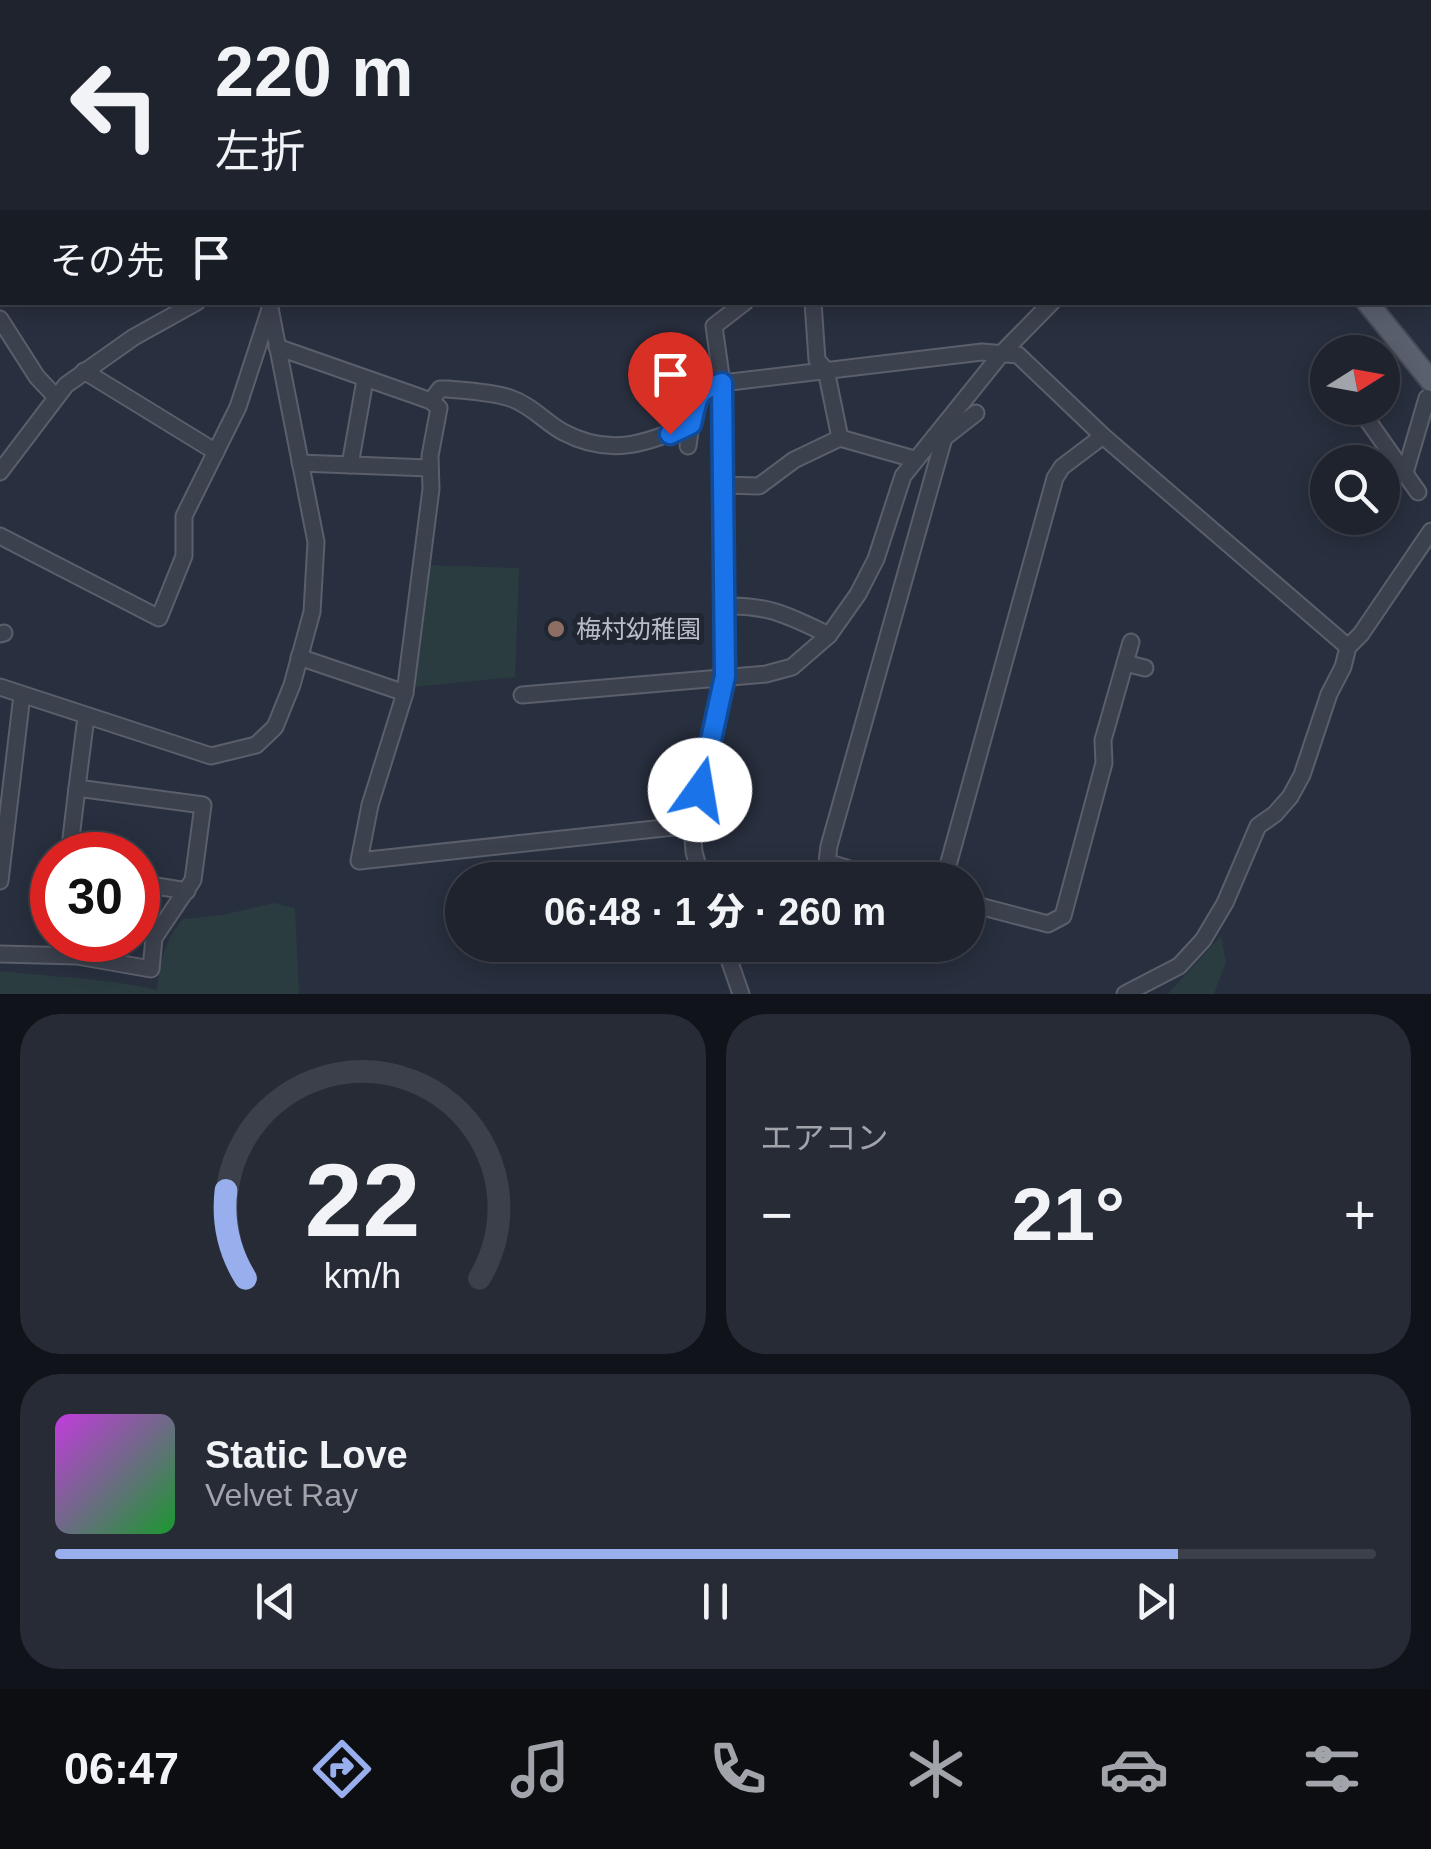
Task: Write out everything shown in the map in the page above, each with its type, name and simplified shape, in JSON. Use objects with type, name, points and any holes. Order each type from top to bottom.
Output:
[{"type":"main road","points":[[1370,305],[1431,380]]},
{"type":"street","points":[[0,472],[8,446],[84,371],[192,305]]},
{"type":"street","points":[[0,687],[211,756],[256,745],[275,727],[292,685],[312,612],[316,542],[271,305]]},
{"type":"street","points":[[0,536],[159,618],[184,556],[184,516],[238,407],[271,305]]},
{"type":"street","points":[[697,862],[692,825],[725,676],[722,383],[714,326],[741,305]]},
{"type":"street","points":[[812,305],[817,360],[826,370],[840,438]]},
{"type":"street","points":[[522,696],[766,674],[792,667],[829,635],[864,583],[886,533],[896,491],[914,459],[1002,353],[1049,305]]},
{"type":"street","points":[[0,318],[37,377],[56,397]]},
{"type":"street","points":[[277,347],[432,402],[439,408],[405,693],[370,806],[359,861],[692,825]]},
{"type":"street","points":[[688,446],[697,396],[707,387],[982,352],[1018,356],[1102,436],[1348,647]]},
{"type":"street","points":[[84,371],[216,452]]},
{"type":"street","points":[[350,465],[366,380]]},
{"type":"street","points":[[432,402],[440,389],[513,398],[563,432],[604,447],[648,443],[691,424]]},
{"type":"street","points":[[1405,473],[1431,395]]},
{"type":"street","points":[[827,862],[944,438],[976,413]]},
{"type":"street","points":[[1371,425],[1418,492]]},
{"type":"street","points":[[949,862],[1055,478],[1062,467],[1102,436]]},
{"type":"street","points":[[723,485],[759,486],[794,460],[840,438],[914,459]]},
{"type":"street","points":[[300,463],[429,468]]},
{"type":"street","points":[[1125,994],[1179,966],[1203,940],[1225,903],[1258,826],[1283,806],[1302,775],[1348,647],[1361,634],[1431,531]]},
{"type":"street","points":[[725,606],[757,605],[829,635]]},
{"type":"street","points":[[985,907],[1048,924],[1063,916],[1104,763],[1103,740],[1130,642]]},
{"type":"street","points":[[299,657],[405,693]]},
{"type":"street","points":[[1125,662],[1145,668]]},
{"type":"street","points":[[0,880],[22,694]]},
{"type":"street","points":[[72,832],[86,717]]},
{"type":"street","points":[[77,788],[204,805],[193,880],[160,929]]},
{"type":"street","points":[[160,887],[186,891]]},
{"type":"street","points":[[0,954],[30,951]]},
{"type":"street","points":[[124,962],[152,968],[152,962]]},
{"type":"street","points":[[730,962],[741,994]]},
{"type":"shaded area","points":[[427,565],[519,568],[515,677],[412,687]]},
{"type":"shaded area","points":[[274,903],[295,908],[299,994],[0,994],[0,971],[157,990],[164,952],[183,919]]},
{"type":"shaded area","points":[[1221,936],[1226,962],[1214,994],[1168,994]]},
{"type":"place","name":"梅村幼稚園","points":[[556,629]]},
{"type":"route","points":[[670,434],[691,424],[697,396],[707,387],[722,383],[725,676],[700,790]]}]
